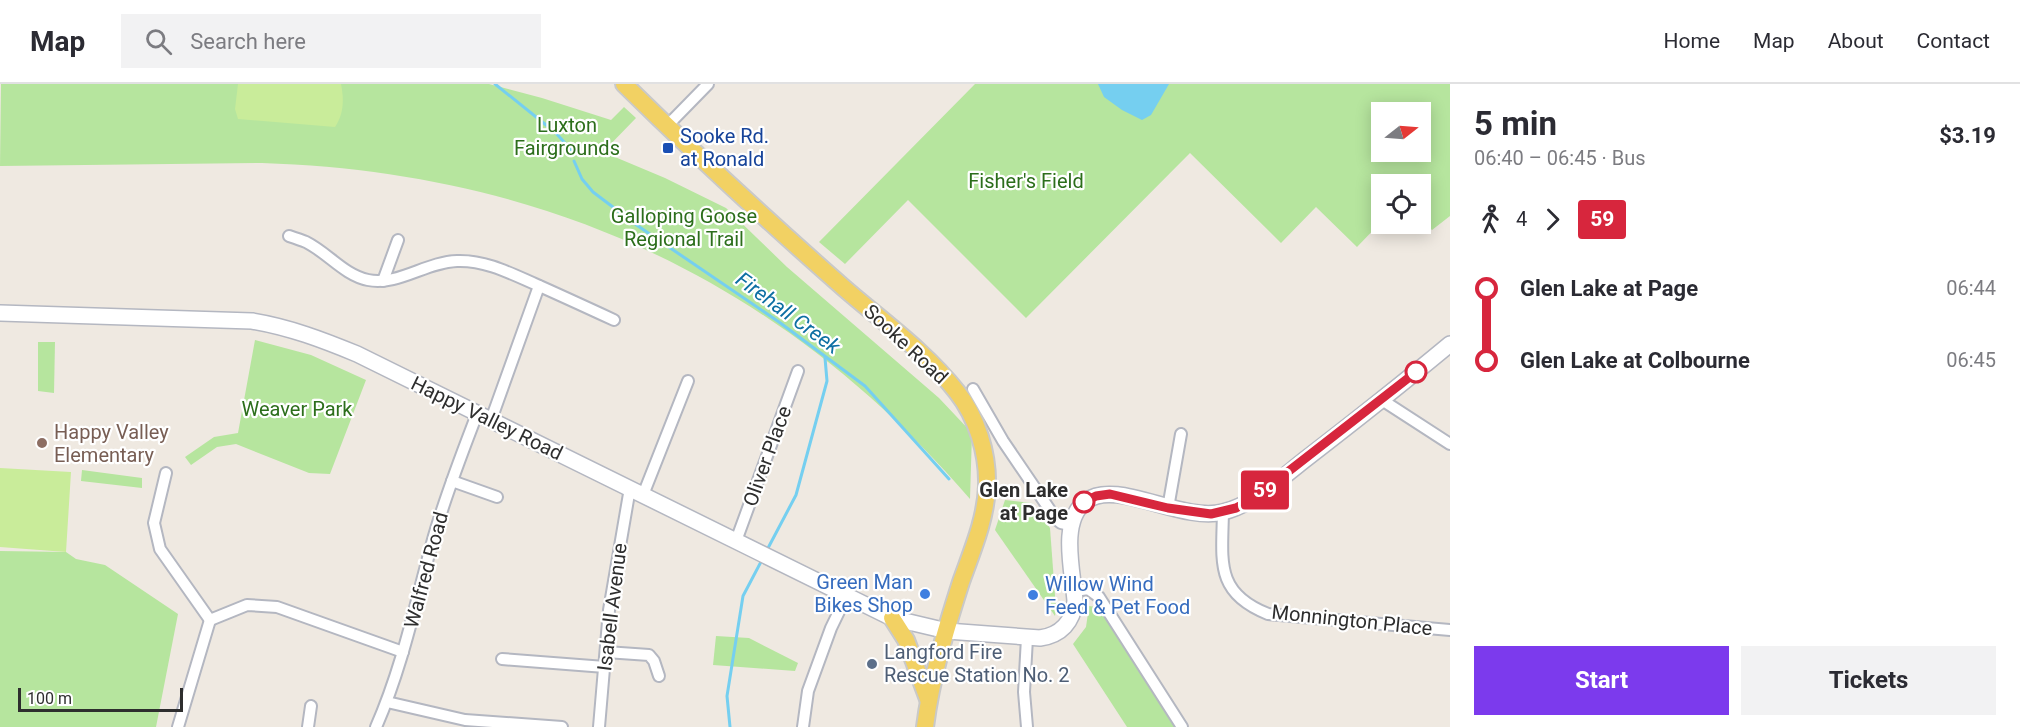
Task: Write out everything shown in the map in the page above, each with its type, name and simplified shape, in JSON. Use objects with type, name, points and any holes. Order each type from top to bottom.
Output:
[{"type":"main road","name":"Sooke Road","points":[[624,84],[820,267],[924,357],[958,393],[977,427],[983,451],[987,485],[983,518],[928,699],[925,727]]},
{"type":"main road","name":"Happy Valley Road","points":[[0,313],[218,319],[271,324],[323,340],[357,354],[892,618],[947,631],[1046,638],[1063,629],[1075,610],[1070,525]]},
{"type":"main road","points":[[1070,525],[1078,508],[1090,498],[1103,494],[1121,495],[1168,508],[1211,514],[1236,508],[1253,499],[1382,400],[1450,344]]},
{"type":"main road","points":[[892,618],[906,640],[928,699]]},
{"type":"street","points":[[667,126],[708,84]]},
{"type":"street","points":[[289,236],[307,243],[361,279],[384,282],[421,268],[457,261],[478,263],[495,267],[614,320]]},
{"type":"street","points":[[384,282],[398,240]]},
{"type":"street","name":"Walfred Road","points":[[376,727],[404,652],[432,542],[452,481],[484,417],[539,286]]},
{"type":"street","name":"Oliver Place","points":[[736,541],[798,371]]},
{"type":"street","name":"Isabell Avenue","points":[[599,727],[614,576],[637,491],[688,381]]},
{"type":"street","points":[[973,389],[1003,441],[1056,519],[1070,525]]},
{"type":"street","points":[[1382,400],[1450,444]]},
{"type":"street","points":[[1168,508],[1181,434]]},
{"type":"street","points":[[166,473],[154,523],[160,549],[210,620]]},
{"type":"street","points":[[452,481],[497,497]]},
{"type":"street","name":"Monnington Place","points":[[1223,512],[1222,564],[1226,578],[1236,595],[1252,608],[1268,614],[1450,630]]},
{"type":"street","points":[[1075,591],[1088,589],[1100,597],[1182,727]]},
{"type":"street","points":[[803,727],[808,692],[831,628],[847,595]]},
{"type":"street","points":[[210,620],[247,605],[277,606],[404,652]]},
{"type":"street","points":[[178,727],[210,620]]},
{"type":"street","points":[[1027,638],[1024,692],[1027,727]]},
{"type":"street","points":[[606,652],[649,655],[654,661],[659,676]]},
{"type":"street","points":[[502,659],[605,667]]},
{"type":"street","points":[[387,702],[465,720],[562,727]]},
{"type":"street","points":[[308,727],[311,706]]},
{"type":"green space","name":"Galloping Goose Regional Trail","points":[[1,84],[489,84],[611,120],[624,107],[636,118],[603,152],[665,178],[726,208],[787,267],[939,398],[972,433],[970,499],[898,423],[821,356],[739,300],[653,253],[562,216],[467,189],[367,171],[262,163],[0,166]]},
{"type":"green space","points":[[238,84],[341,84],[342,112],[335,127],[238,119],[235,109]]},
{"type":"green space","name":"Fisher's Field","points":[[975,84],[1450,84],[1450,216],[1432,230],[1431,174],[1371,174],[1371,232],[1357,247],[1316,207],[1281,243],[1190,153],[1026,318],[908,200],[845,264],[819,242]]},
{"type":"green space","name":"Weaver Park","points":[[255,340],[311,355],[366,380],[330,474],[309,473],[236,444],[217,447],[191,465],[185,457],[214,437],[238,433]]},
{"type":"green space","points":[[38,342],[55,342],[54,393],[38,391]]},
{"type":"green space","points":[[0,468],[71,472],[66,552],[0,547]]},
{"type":"green space","points":[[82,470],[142,478],[142,488],[81,481]]},
{"type":"green space","points":[[1005,500],[1032,503],[1050,528],[1055,616],[995,530]]},
{"type":"green space","points":[[0,551],[66,552],[76,559],[105,565],[178,614],[156,727],[0,727]]},
{"type":"green space","points":[[1089,606],[1103,608],[1181,727],[1127,727],[1073,644],[1086,627]]},
{"type":"green space","points":[[716,636],[749,638],[798,663],[795,671],[713,665]]},
{"type":"water","points":[[1098,84],[1169,84],[1151,115],[1142,120],[1122,110],[1104,97]]},
{"type":"waterway","name":"Firehall Creek","points":[[495,84],[556,133],[571,150]]},
{"type":"waterway","name":"Firehall Creek","points":[[574,161],[582,179],[593,192],[638,226],[779,322],[865,386],[949,479]]},
{"type":"waterway","points":[[767,550],[796,495],[827,381],[825,358]]},
{"type":"waterway","points":[[730,727],[727,696],[743,596],[763,558]]},
{"type":"bus line","name":"59","points":[[1084,502],[1096,496],[1110,494],[1192,513],[1211,514],[1236,508],[1253,499],[1416,372]]},
{"type":"place","name":"Sooke Rd. at Ronald","points":[[668,148]]},
{"type":"place","name":"Happy Valley Elementary","points":[[42,443]]},
{"type":"place","name":"Glen Lake at Page","points":[[1084,502]]},
{"type":"place","name":"Green Man Bikes Shop","points":[[925,594]]},
{"type":"place","name":"Willow Wind Feed & Pet Food","points":[[1033,595]]},
{"type":"place","name":"Langford Fire Rescue Station No. 2","points":[[872,664]]},
{"type":"park label","name":"Luxton Fairgrounds","points":[[567,136]]}]
